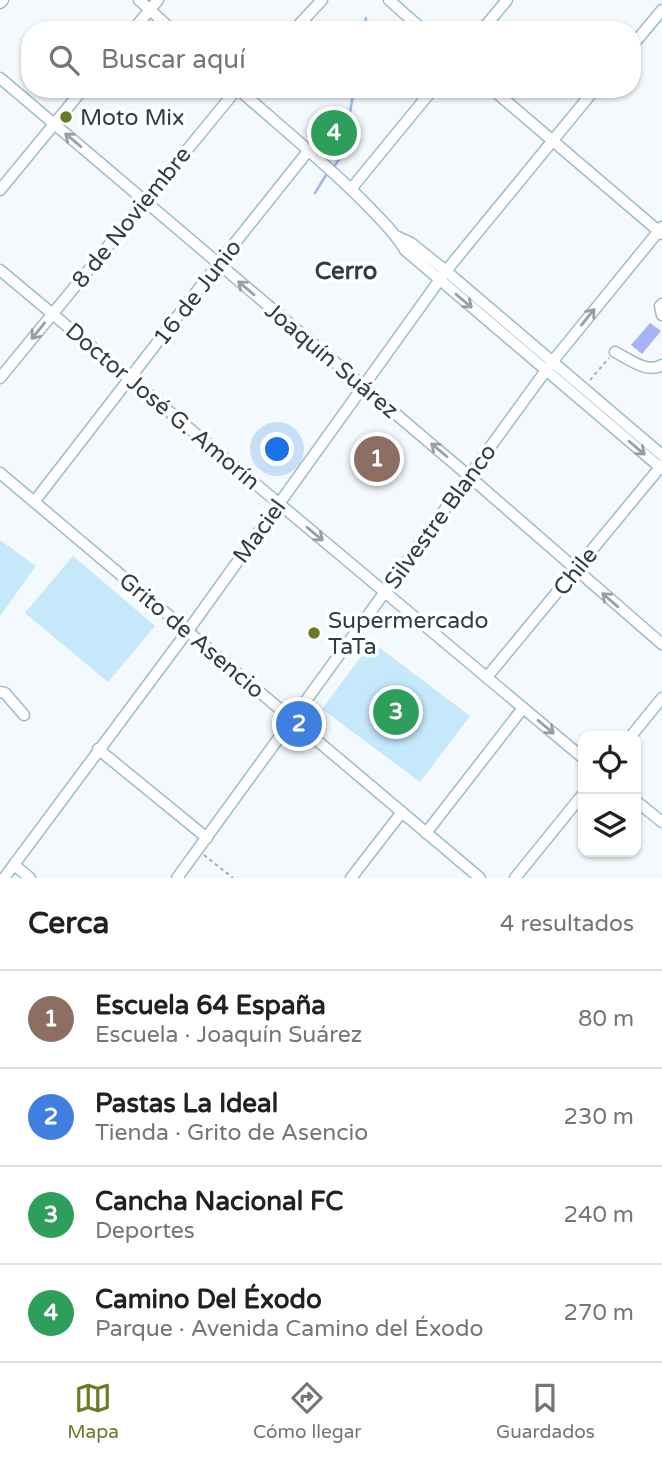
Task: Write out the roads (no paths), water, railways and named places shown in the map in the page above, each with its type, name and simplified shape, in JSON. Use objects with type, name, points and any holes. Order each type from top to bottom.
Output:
[{"type":"street","points":[[139,0],[162,21]]},
{"type":"street","points":[[141,21],[158,0]]},
{"type":"street","points":[[302,21],[322,0]]},
{"type":"street","points":[[389,0],[413,21]]},
{"type":"street","points":[[490,21],[507,0]]},
{"type":"street","points":[[641,35],[662,10]]},
{"type":"street","name":"Joaquín Suárez","points":[[0,78],[21,96]]},
{"type":"street","name":"Joaquín Suárez","points":[[23,98],[470,477],[662,644]]},
{"type":"street","points":[[0,190],[76,98]]},
{"type":"street","name":"8 de Noviembre","points":[[0,378],[230,98]]},
{"type":"street","points":[[248,98],[351,189],[397,237],[405,250],[439,281],[582,389],[662,455]]},
{"type":"street","points":[[351,189],[426,98]]},
{"type":"street","points":[[502,98],[661,231]]},
{"type":"street","name":"Maciel","points":[[4,878],[187,632],[446,271],[588,98]]},
{"type":"street","name":"16 de Junio","points":[[34,502],[309,150]]},
{"type":"street","name":"Silvestre Blanco","points":[[177,878],[549,366],[661,231]]},
{"type":"street","points":[[397,237],[411,243],[446,271],[661,467]]},
{"type":"street","name":"Doctor José G. Amorín","points":[[0,270],[578,754]]},
{"type":"street","points":[[662,304],[662,315]]},
{"type":"street","points":[[615,352],[648,368],[655,369],[662,365]]},
{"type":"street","name":"Chile","points":[[487,677],[661,467]]},
{"type":"street","name":"Grito de Asencio","points":[[0,473],[480,878]]},
{"type":"street","points":[[0,692],[5,693],[24,715]]},
{"type":"street","points":[[635,731],[662,698]]},
{"type":"street","points":[[426,833],[523,708]]},
{"type":"street","points":[[98,749],[207,838]]},
{"type":"street","points":[[515,878],[578,800]]},
{"type":"street","points":[[641,805],[662,822]]},
{"type":"street","points":[[351,878],[402,812]]},
{"type":"street","points":[[13,865],[30,878]]},
{"type":"water","points":[[650,323],[661,331],[642,354],[631,345]]},
{"type":"waterway","points":[[335,165],[343,154],[352,98]]},
{"type":"waterway","points":[[315,193],[326,175]]},
{"type":"place","name":"Moto Mix","points":[[66,117]]},
{"type":"place","name":"Camino Del Éxodo","points":[[334,133]]},
{"type":"place","name":"Escuela 64 España","points":[[377,459]]},
{"type":"place","name":"Supermercado TaTa","points":[[314,633]]},
{"type":"place","name":"Cancha Nacional FC","points":[[396,712]]},
{"type":"place","name":"Pastas La Ideal","points":[[299,724]]},
{"type":"district","name":"Cerro","points":[[346,271]]}]
